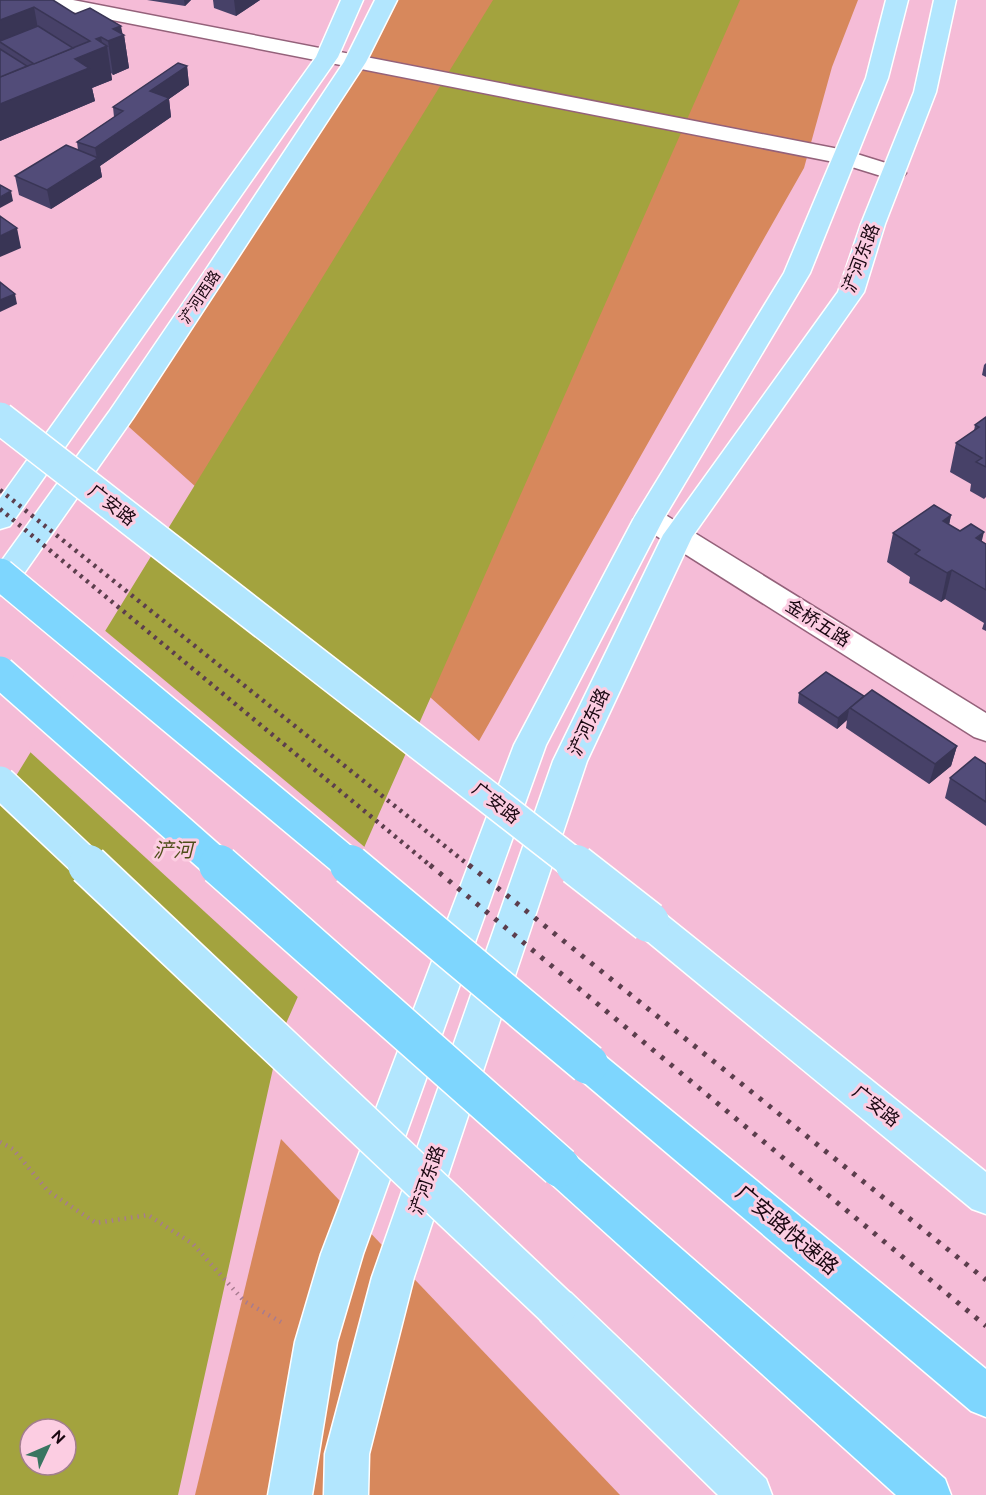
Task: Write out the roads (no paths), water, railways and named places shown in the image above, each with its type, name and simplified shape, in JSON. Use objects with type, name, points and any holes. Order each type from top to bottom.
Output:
[{"type":"highway","name":"广安路快速路","points":[[0,574],[986,1396]]},
{"type":"highway","points":[[0,672],[929,1495]]},
{"type":"main road","name":"浐河西路","points":[[0,519],[327,57],[352,0]]},
{"type":"main road","name":"浐河西路","points":[[0,585],[119,418],[355,62],[386,0]]},
{"type":"main road","points":[[290,1495],[316,1342],[342,1254],[530,745],[649,518],[797,273],[877,78],[897,0]]},
{"type":"main road","name":"浐河东路","points":[[346,1495],[347,1454],[393,1277],[570,761],[678,535],[851,292],[873,224],[924,92],[945,0]]},
{"type":"main road","name":"广安路","points":[[0,418],[649,922],[986,1196]]},
{"type":"main road","points":[[0,782],[556,1307],[750,1495]]},
{"type":"street","points":[[41,0],[844,158],[894,173]]},
{"type":"street","name":"金桥五路","points":[[649,518],[986,729]]},
{"type":"water","name":"浐河","points":[[493,0],[740,0],[280,1037],[178,1495],[0,1495],[0,802]]},
{"type":"railway","points":[[0,490],[471,867]]},
{"type":"railway","points":[[0,509],[432,867]]},
{"type":"railway","points":[[430,865],[986,1326]]},
{"type":"railway","points":[[469,865],[986,1280]]}]
